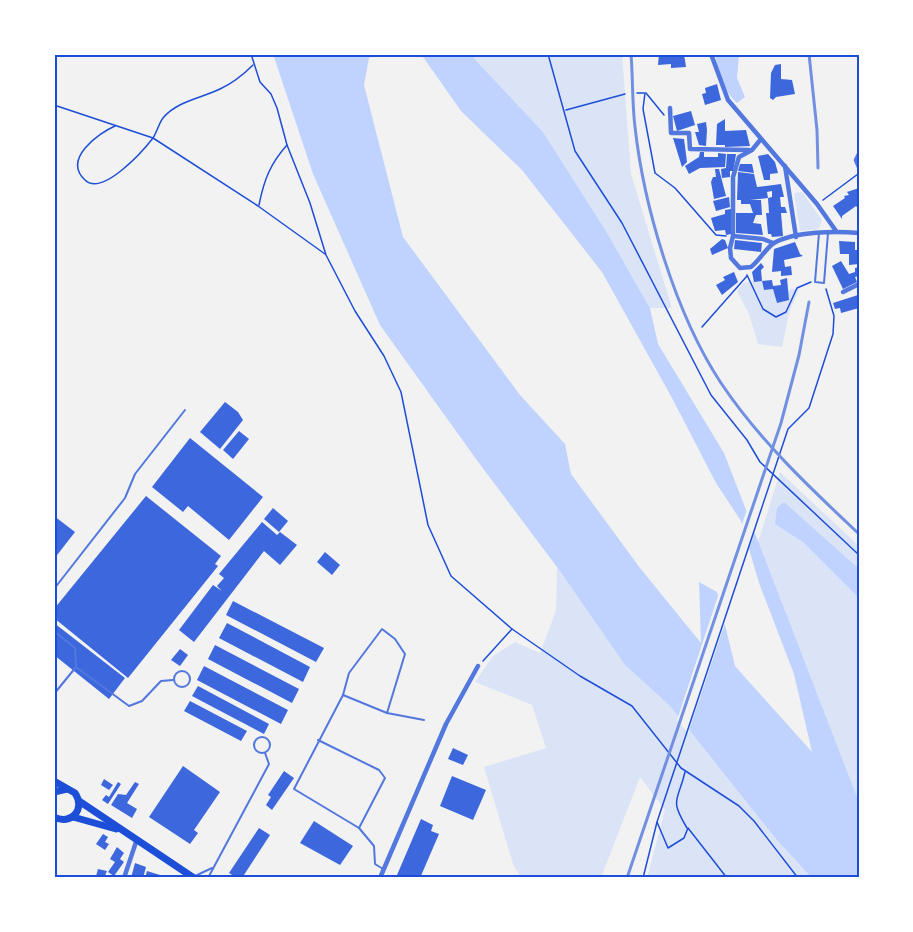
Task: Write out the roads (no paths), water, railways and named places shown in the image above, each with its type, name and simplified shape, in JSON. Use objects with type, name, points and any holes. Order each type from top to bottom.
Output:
[{"type":"main road","points":[[54,781],[75,793],[79,801],[194,878]]},
{"type":"main road","points":[[54,792],[67,789]]},
{"type":"main road","points":[[73,817],[78,810],[79,801]]},
{"type":"main road","points":[[56,820],[73,817],[88,819],[127,832]]},
{"type":"street","points":[[711,54],[728,100],[817,204],[836,231]]},
{"type":"street","points":[[669,108],[671,133],[689,133],[690,149],[752,150]]},
{"type":"street","points":[[761,139],[752,150],[739,158],[733,177],[731,258],[747,272],[773,243]]},
{"type":"street","points":[[859,154],[856,160],[859,167]]},
{"type":"street","points":[[785,166],[796,237]]},
{"type":"street","points":[[733,236],[763,239],[773,243],[836,231],[859,233]]},
{"type":"street","points":[[843,292],[859,284]]},
{"type":"street","points":[[380,878],[446,724],[478,666]]},
{"type":"street","points":[[124,878],[137,839]]},
{"type":"lane","points":[[819,233],[814,282],[824,283],[828,232]]},
{"type":"lane","points":[[54,589],[125,498],[135,474],[185,410]]},
{"type":"lane","points":[[383,869],[375,864],[374,846],[359,828],[294,789],[343,695],[349,673],[382,629],[395,639],[405,654],[387,713]]},
{"type":"lane","points":[[54,631],[75,648],[76,667],[54,694]]},
{"type":"lane","points":[[76,667],[129,706],[142,701],[161,681],[173,680]]},
{"type":"lane","points":[[181,671],[187,673],[190,679],[188,685],[182,687],[176,685],[173,680],[181,671]]},
{"type":"lane","points":[[343,695],[387,713],[424,720]]},
{"type":"lane","points":[[258,738],[264,738],[269,742],[269,748],[265,753],[259,753],[255,749],[254,743],[258,738]]},
{"type":"lane","points":[[318,740],[379,770],[385,778],[359,828]]},
{"type":"lane","points":[[208,878],[269,764],[265,753]]},
{"type":"lane","points":[[194,878],[212,868]]},
{"type":"water","points":[[273,54],[374,54],[369,58],[364,85],[403,237],[520,395],[565,444],[571,474],[640,568],[701,643],[699,582],[717,592],[735,666],[812,752],[794,674],[759,583],[741,521],[716,483],[602,272],[522,170],[461,111],[421,54],[470,54],[543,132],[606,231],[650,308],[658,344],[724,453],[859,802],[859,878],[812,878],[776,839],[670,706],[625,665],[557,567],[380,325],[313,174]]},
{"type":"water","points":[[715,54],[739,54],[737,78],[745,97],[737,103],[728,93],[722,81]]},
{"type":"water","points":[[784,502],[859,569],[859,598],[803,542],[775,524],[777,508]]},
{"type":"railway","points":[[631,54],[633,109],[646,192],[664,260],[690,326],[721,383],[768,444],[859,534]]},
{"type":"railway","points":[[809,54],[817,130],[818,168]]},
{"type":"railway","points":[[627,878],[781,423],[799,355],[809,302]]}]
